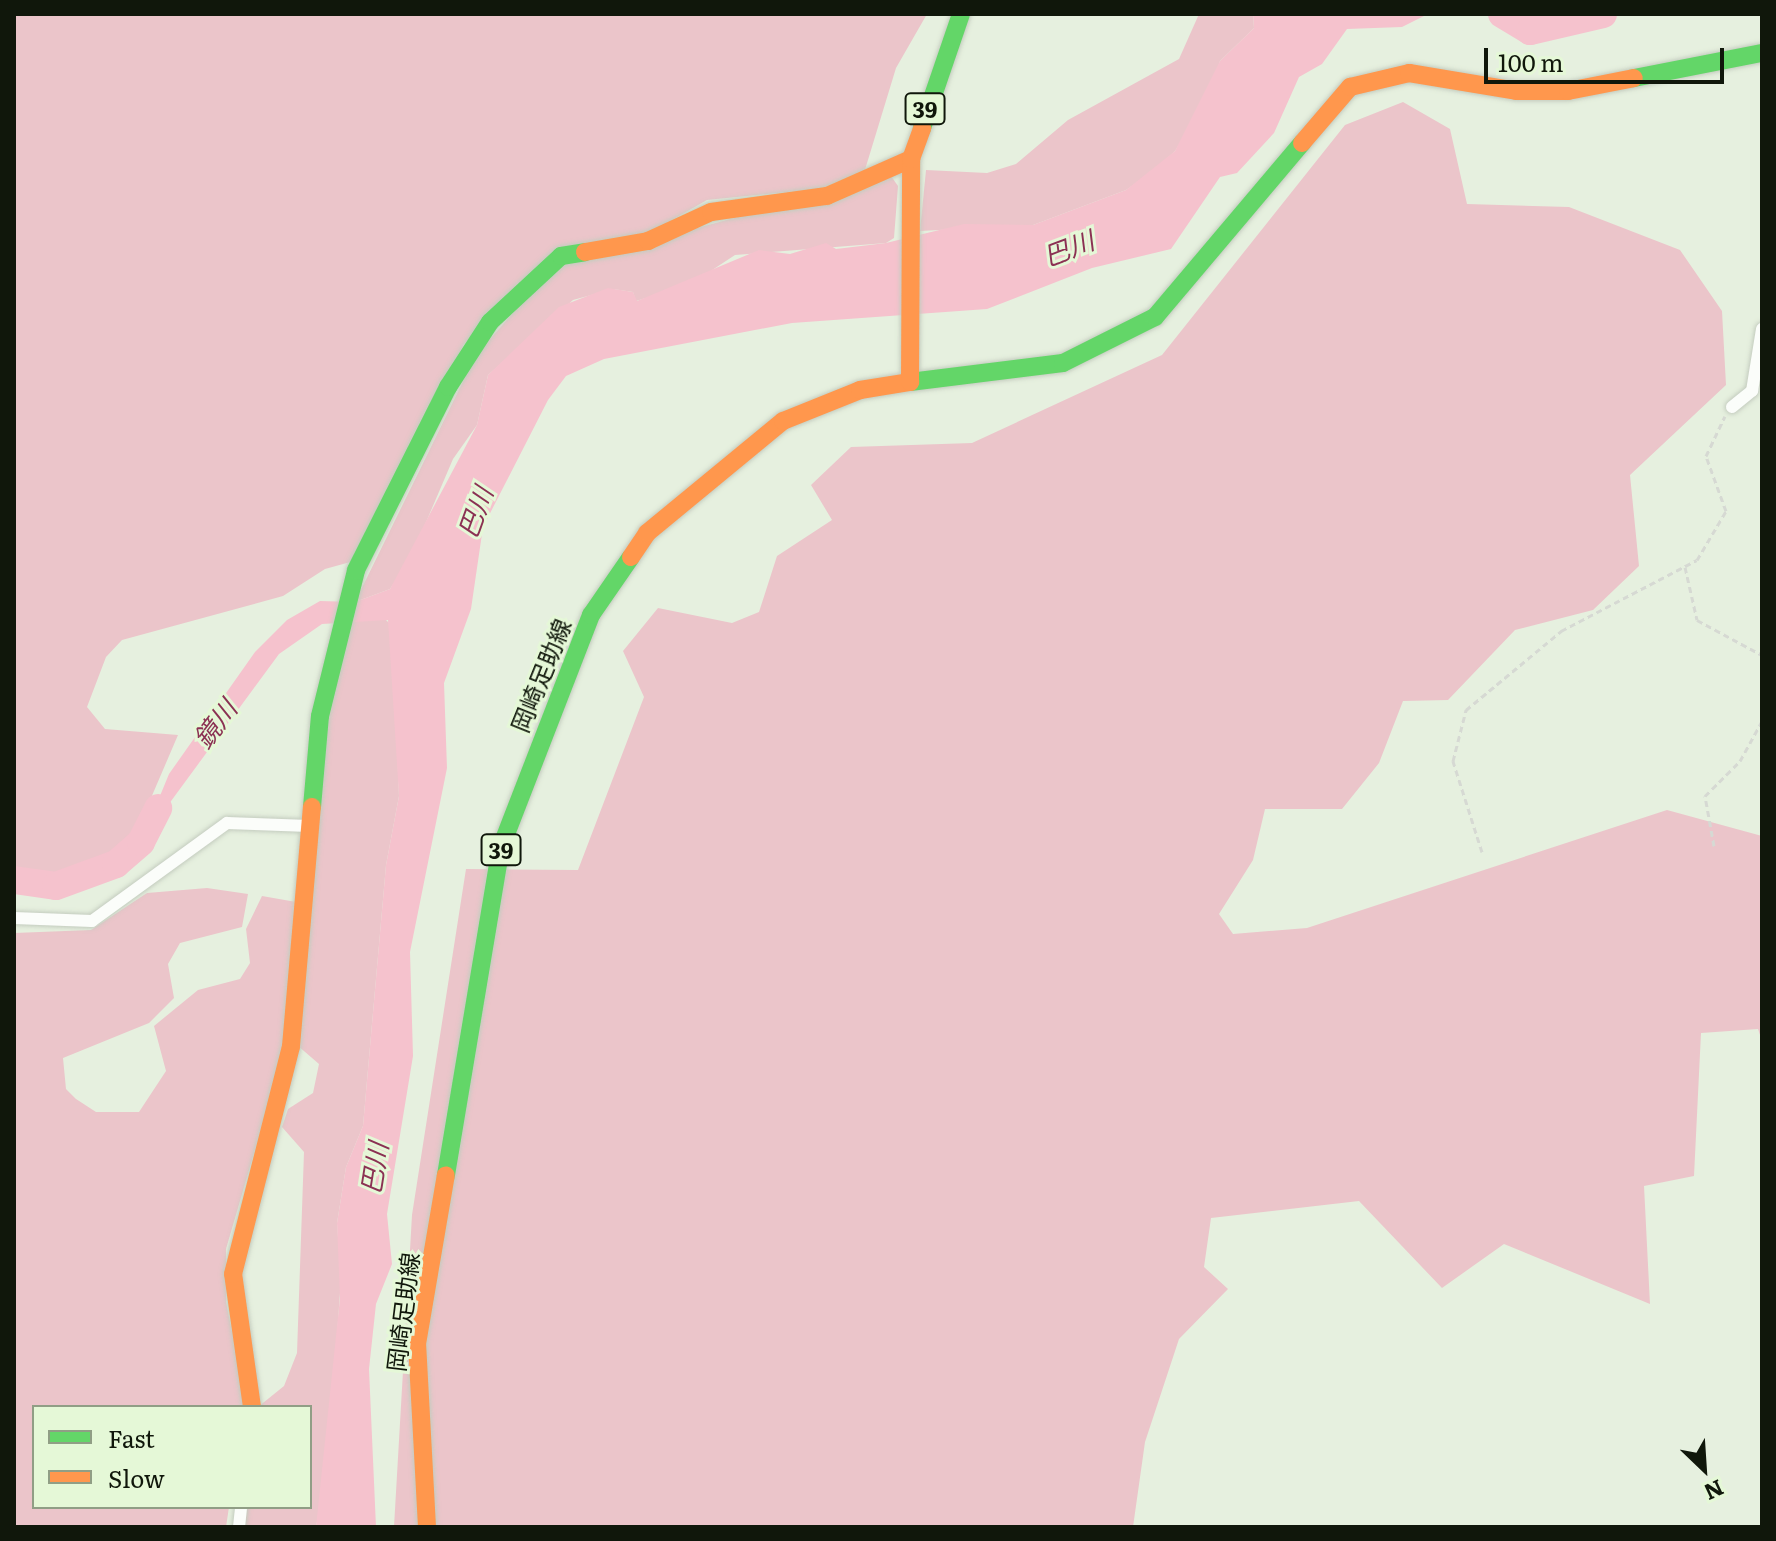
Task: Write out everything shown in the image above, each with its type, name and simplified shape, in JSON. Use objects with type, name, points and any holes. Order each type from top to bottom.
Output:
[{"type":"main road","name":"39","points":[[910,382],[908,209],[911,159],[961,14]]},
{"type":"main road","name":"岡崎足助線","points":[[427,1527],[417,1344],[501,847],[591,615],[647,533],[744,449],[809,409],[910,382],[1011,375],[1063,363],[1155,317],[1350,87],[1409,73],[1568,91],[1762,53]]},
{"type":"main road","points":[[252,1405],[233,1274],[236,1245],[291,1046],[320,716],[351,586],[468,350],[546,264],[576,251],[648,241],[711,212],[827,196],[911,159]]},
{"type":"street","points":[[1732,407],[1752,391],[1762,329]]},
{"type":"street","points":[[14,918],[92,921],[227,823],[309,826]]},
{"type":"path","points":[[1482,852],[1453,761],[1469,705],[1561,631],[1697,560],[1726,511],[1706,456],[1713,429],[1732,407]]},
{"type":"path","points":[[1685,566],[1697,620],[1762,655]]},
{"type":"path","points":[[1714,846],[1705,796],[1740,761],[1762,721]]},
{"type":"shaded area","points":[[14,14],[927,14],[896,68],[864,173],[828,188],[707,200],[649,233],[552,252],[464,344],[354,561],[325,569],[283,596],[122,640],[106,657],[87,707],[105,729],[178,735],[130,847],[100,867],[50,882],[14,875]]},
{"type":"shaded area","points":[[1199,14],[1253,14],[1254,28],[1220,61],[1207,100],[1175,151],[1152,172],[1126,190],[1033,225],[920,231],[926,170],[987,173],[1016,164],[1068,120],[1179,59]]},
{"type":"shaded area","points":[[1403,102],[1450,129],[1467,204],[1569,207],[1680,250],[1722,311],[1726,385],[1630,475],[1639,566],[1593,610],[1515,630],[1448,700],[1403,701],[1379,763],[1342,809],[1265,809],[1253,860],[1219,914],[1233,934],[1307,928],[1667,810],[1762,836],[1762,1041],[1758,1029],[1701,1033],[1694,1176],[1644,1186],[1650,1304],[1504,1244],[1442,1288],[1359,1201],[1211,1218],[1204,1267],[1228,1289],[1179,1339],[1145,1442],[1133,1527],[394,1527],[412,1215],[466,869],[578,870],[644,697],[623,651],[658,608],[732,623],[759,612],[777,556],[832,520],[811,485],[851,447],[972,443],[1162,355],[1345,125]]},
{"type":"shaded area","points":[[891,176],[898,186],[894,238],[886,243],[735,255],[691,284],[636,301],[633,292],[613,289],[573,300],[488,375],[477,425],[453,459],[412,555],[390,589],[355,602],[476,355],[536,287],[567,263]]},
{"type":"shaded area","points":[[384,618],[392,626],[399,796],[386,865],[363,1126],[346,1167],[337,1223],[341,1279],[328,1459],[316,1527],[245,1527],[247,1509],[312,1509],[312,1405],[260,1405],[284,1386],[297,1353],[304,1152],[282,1127],[288,1109],[313,1093],[319,1064],[297,1045],[328,715],[351,621]]},
{"type":"shaded area","points":[[207,888],[248,894],[242,927],[180,943],[168,964],[174,998],[149,1023],[63,1058],[66,1089],[96,1112],[139,1112],[166,1071],[154,1026],[198,990],[240,979],[250,963],[246,929],[262,896],[296,902],[285,1047],[226,1249],[226,1302],[247,1405],[32,1405],[32,1509],[229,1509],[226,1527],[14,1527],[14,933],[91,930],[147,893]]},
{"type":"water","name":"巴川","points":[[1253,14],[1428,14],[1402,27],[1347,29],[1322,64],[1299,77],[1274,133],[1237,173],[1220,177],[1171,249],[1092,268],[987,309],[792,323],[604,359],[566,376],[548,400],[483,527],[471,609],[444,683],[447,768],[410,952],[413,1056],[387,1214],[392,1264],[376,1304],[369,1369],[376,1527],[316,1527],[340,1298],[337,1223],[346,1167],[363,1126],[386,865],[399,796],[388,620],[322,624],[279,654],[141,842],[169,774],[255,652],[287,620],[320,601],[355,602],[390,589],[477,425],[488,375],[559,307],[608,288],[633,292],[637,301],[759,250],[790,254],[826,243],[836,249],[886,243],[964,224],[1033,225],[1126,190],[1175,151],[1220,61],[1254,28]]},
{"type":"waterway","points":[[1502,14],[1530,31],[1603,14]]},
{"type":"waterway","name":"鏡川","points":[[14,880],[56,886],[116,864],[141,842],[158,808]]},
{"type":"traffic: fast","points":[[922,128],[961,14]]},
{"type":"traffic: fast","points":[[1634,78],[1762,53]]},
{"type":"traffic: fast","points":[[910,382],[1063,363],[1155,317],[1302,143]]},
{"type":"traffic: fast","points":[[312,807],[320,716],[356,570],[448,387],[490,322],[561,256],[585,252]]},
{"type":"traffic: fast","points":[[446,1175],[501,847],[591,615],[631,557]]},
{"type":"traffic: slow","points":[[1302,143],[1350,87],[1409,73],[1516,91],[1568,91],[1634,78]]},
{"type":"traffic: slow","points":[[631,557],[647,533],[783,421],[860,390],[910,382],[911,159],[922,128]]},
{"type":"traffic: slow","points":[[585,252],[648,241],[711,212],[827,196],[911,159]]},
{"type":"traffic: slow","points":[[252,1405],[233,1274],[291,1046],[312,807]]},
{"type":"traffic: slow","points":[[427,1527],[417,1344],[446,1175]]}]
